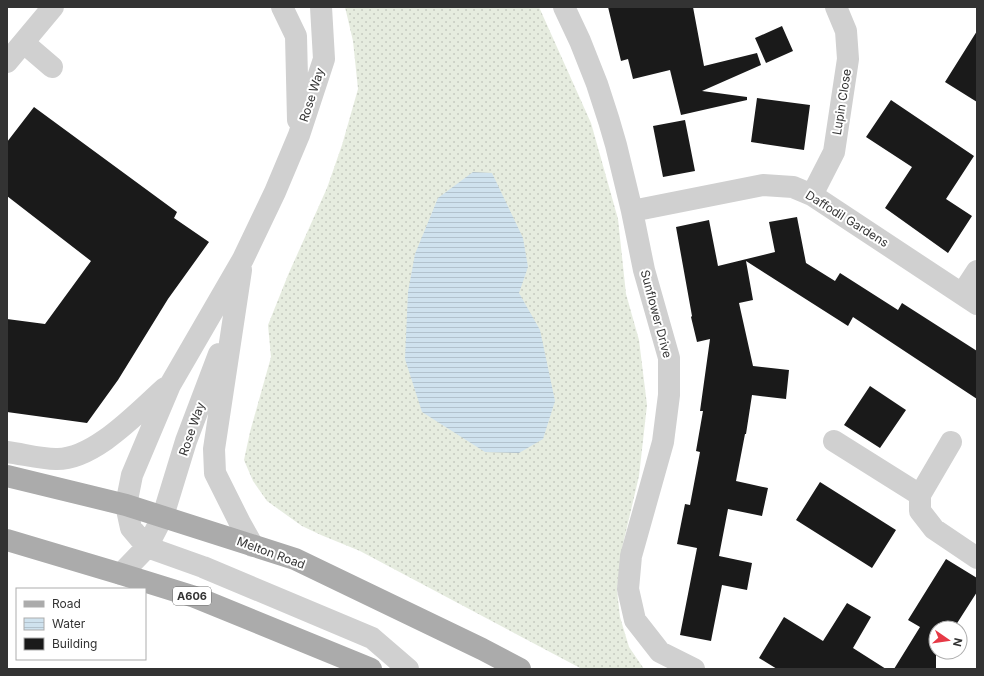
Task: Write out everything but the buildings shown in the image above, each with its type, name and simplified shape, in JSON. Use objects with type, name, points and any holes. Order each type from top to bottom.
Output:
[{"type":"main road","name":"Melton Road","points":[[7,476],[126,505],[295,559],[520,669]]},
{"type":"main road","name":"A606","points":[[7,540],[195,597],[371,669]]},
{"type":"street","points":[[7,62],[53,7]]},
{"type":"street","name":"Rose Way","points":[[282,7],[296,36],[299,135]]},
{"type":"street","name":"Rose Way","points":[[147,547],[131,528],[126,505],[132,475],[170,384],[243,259],[275,192],[299,135],[324,59],[321,7]]},
{"type":"street","name":"Sunflower Drive","points":[[564,7],[580,41],[604,106],[616,145],[644,270],[669,358],[669,395],[663,442],[631,556],[628,589],[635,620],[660,652],[694,669]]},
{"type":"street","name":"Lupin Close","points":[[812,194],[834,152],[848,59],[846,31],[836,7]]},
{"type":"street","points":[[24,43],[52,67]]},
{"type":"street","name":"Daffodil Gardens","points":[[632,211],[763,185],[793,187],[812,194],[970,299]]},
{"type":"street","name":"Rose Way","points":[[243,259],[214,449],[214,473],[253,546]]},
{"type":"street","points":[[970,299],[977,271]]},
{"type":"street","name":"Rose Way","points":[[121,574],[147,547],[163,516],[186,441],[235,309]]},
{"type":"street","name":"Rose Way","points":[[7,452],[56,459],[75,457],[115,434],[170,384]]},
{"type":"street","points":[[834,441],[920,495]]},
{"type":"street","points":[[951,442],[920,495],[920,511],[934,529],[977,558]]},
{"type":"street","points":[[147,547],[203,567],[372,638],[408,669]]},
{"type":"shaded area","points":[[345,7],[539,7],[591,123],[618,219],[626,294],[639,340],[647,405],[639,476],[623,544],[617,590],[620,617],[629,647],[644,669],[582,669],[360,551],[302,526],[267,501],[253,481],[244,460],[250,432],[271,357],[268,325],[288,275],[327,188],[342,145],[358,89],[353,41]]},
{"type":"water","points":[[473,172],[492,173],[523,238],[528,267],[519,293],[540,330],[555,401],[543,439],[519,453],[485,452],[422,412],[405,359],[408,292],[415,254],[438,198]]}]
